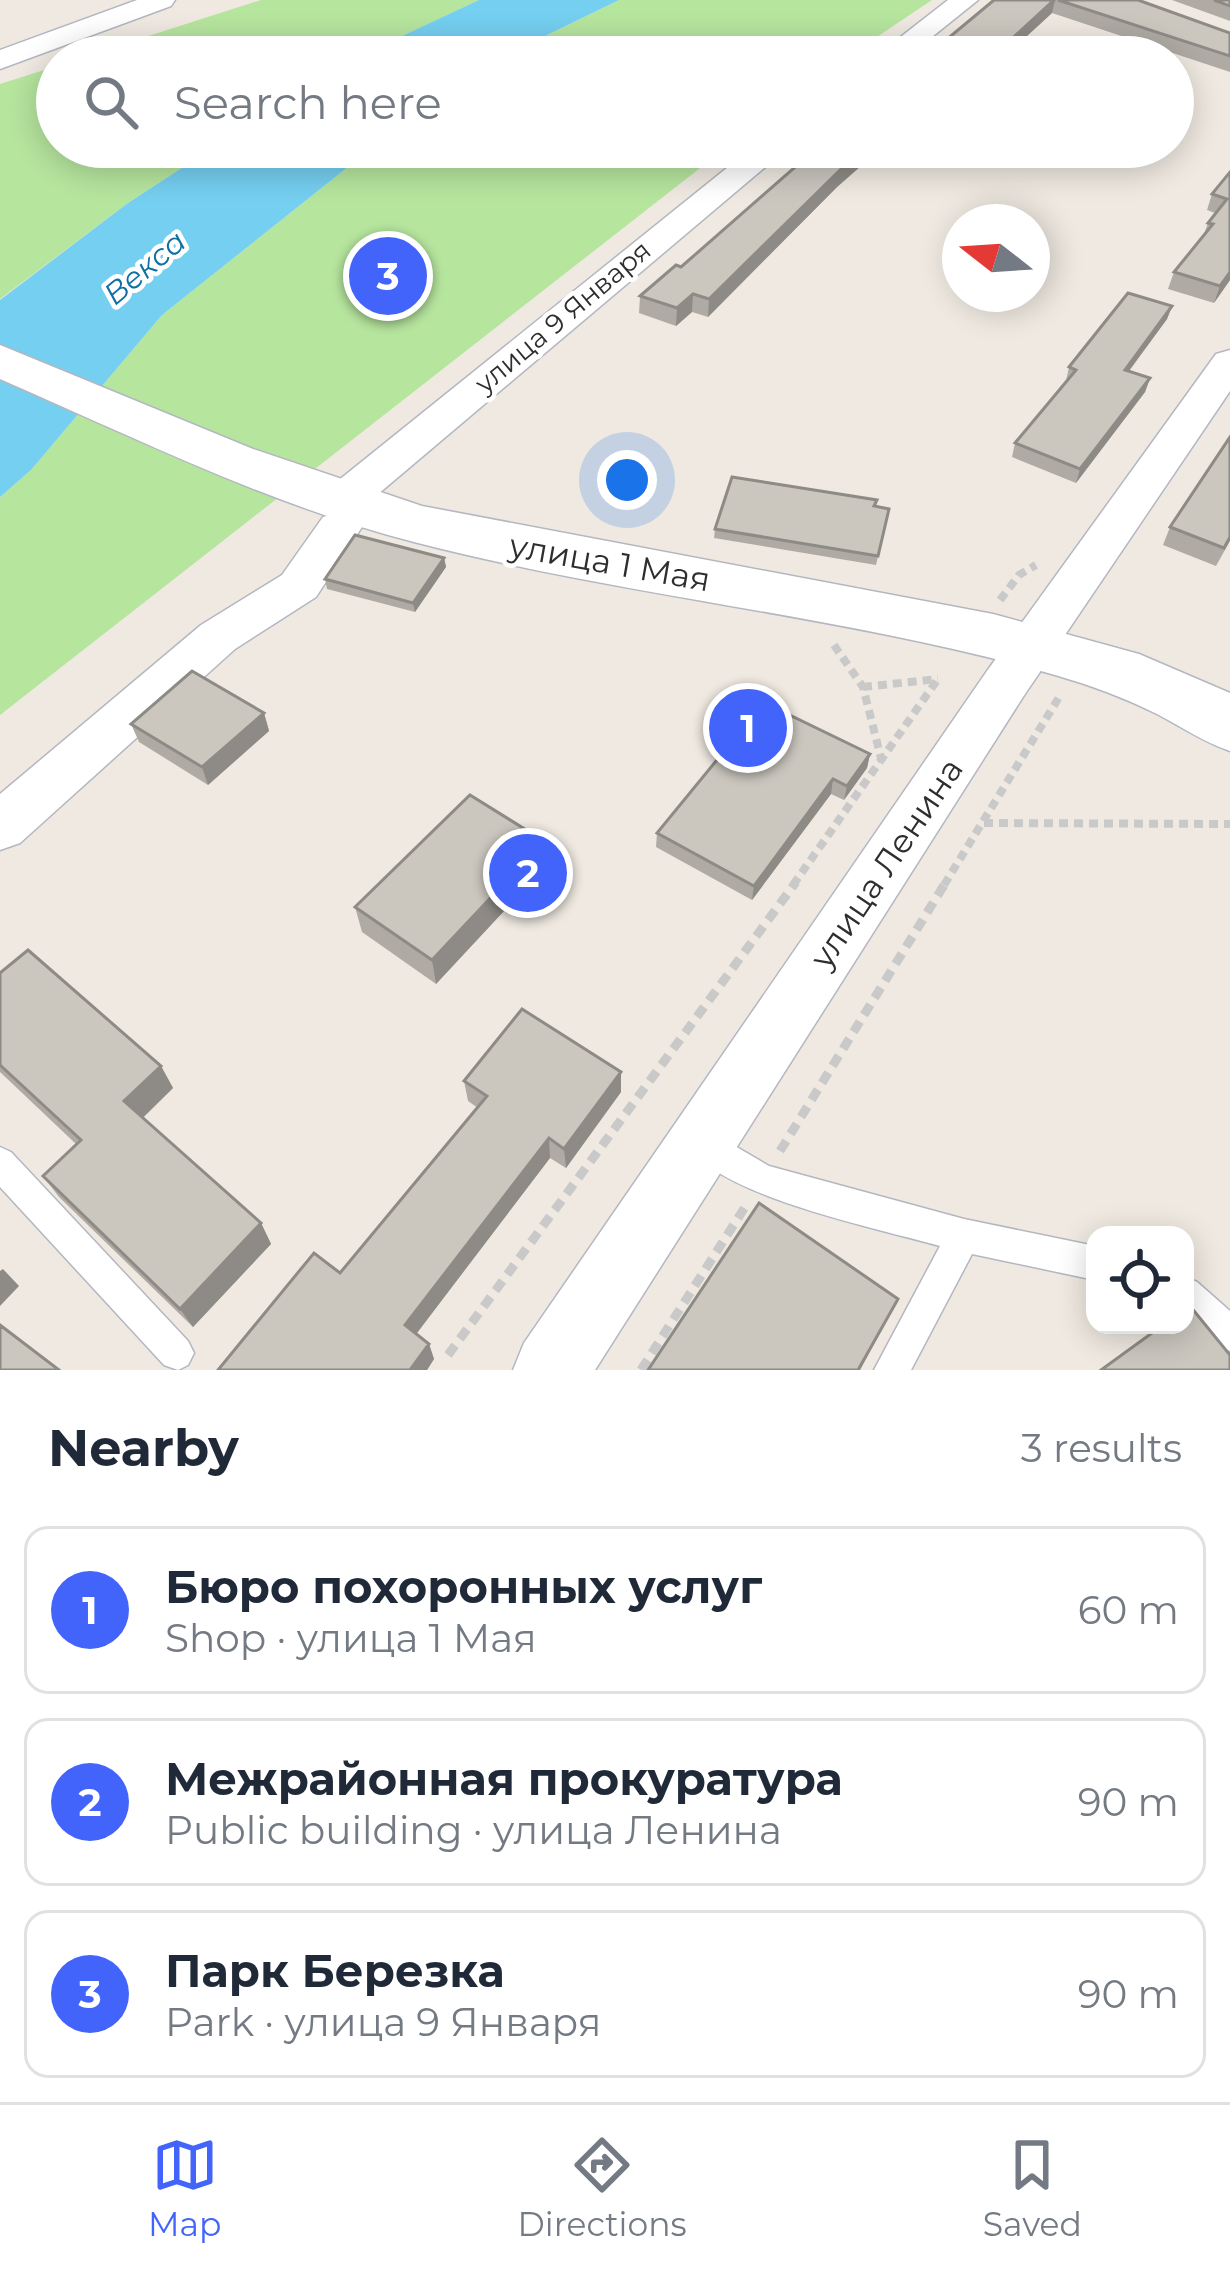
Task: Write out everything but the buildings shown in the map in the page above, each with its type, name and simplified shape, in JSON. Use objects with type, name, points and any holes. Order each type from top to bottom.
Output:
[{"type":"main road","name":"улица 1 Мая","points":[[0,360],[354,508],[455,533],[909,616],[1033,646],[1114,668],[1230,725]]},
{"type":"street","points":[[65,36],[162,0]]},
{"type":"street","points":[[917,36],[965,0]]},
{"type":"street","points":[[0,60],[36,47]]},
{"type":"street","name":"улица 9 Января","points":[[0,826],[218,637],[299,586],[347,508],[748,168]]},
{"type":"street","name":"улица Ленина","points":[[551,1370],[1033,646],[1230,362]]},
{"type":"lane","points":[[702,1142],[762,1180],[964,1236],[1086,1261]]},
{"type":"lane","points":[[0,1163],[176,1353]]},
{"type":"lane","points":[[892,1370],[964,1236]]},
{"type":"lane","points":[[1194,1302],[1230,1334]]},
{"type":"path","points":[[980,602],[999,601],[1019,575],[1037,564]]},
{"type":"path","points":[[448,1355],[882,764],[938,679],[862,687],[882,764]]},
{"type":"path","points":[[641,1370],[1062,693],[1082,698]]},
{"type":"path","points":[[982,823],[1230,824]]},
{"type":"green space","points":[[261,0],[479,0],[402,36],[149,36]]},
{"type":"green space","points":[[619,0],[932,0],[878,36],[545,36]]},
{"type":"green space","points":[[36,73],[36,168],[182,168],[0,299],[0,84]]},
{"type":"green space","points":[[347,168],[700,168],[0,715],[0,497],[31,470],[162,315]]},
{"type":"water","points":[[479,0],[619,0],[545,36],[402,36]]},
{"type":"water","name":"Векса","points":[[182,168],[347,168],[162,315],[31,470],[0,497],[0,300]]},
{"type":"place","name":"Парк Березка","points":[[388,276]]},
{"type":"place","name":"Бюро похоронных услуг","points":[[748,728]]},
{"type":"place","name":"Межрайонная прокуратура","points":[[528,873]]}]
